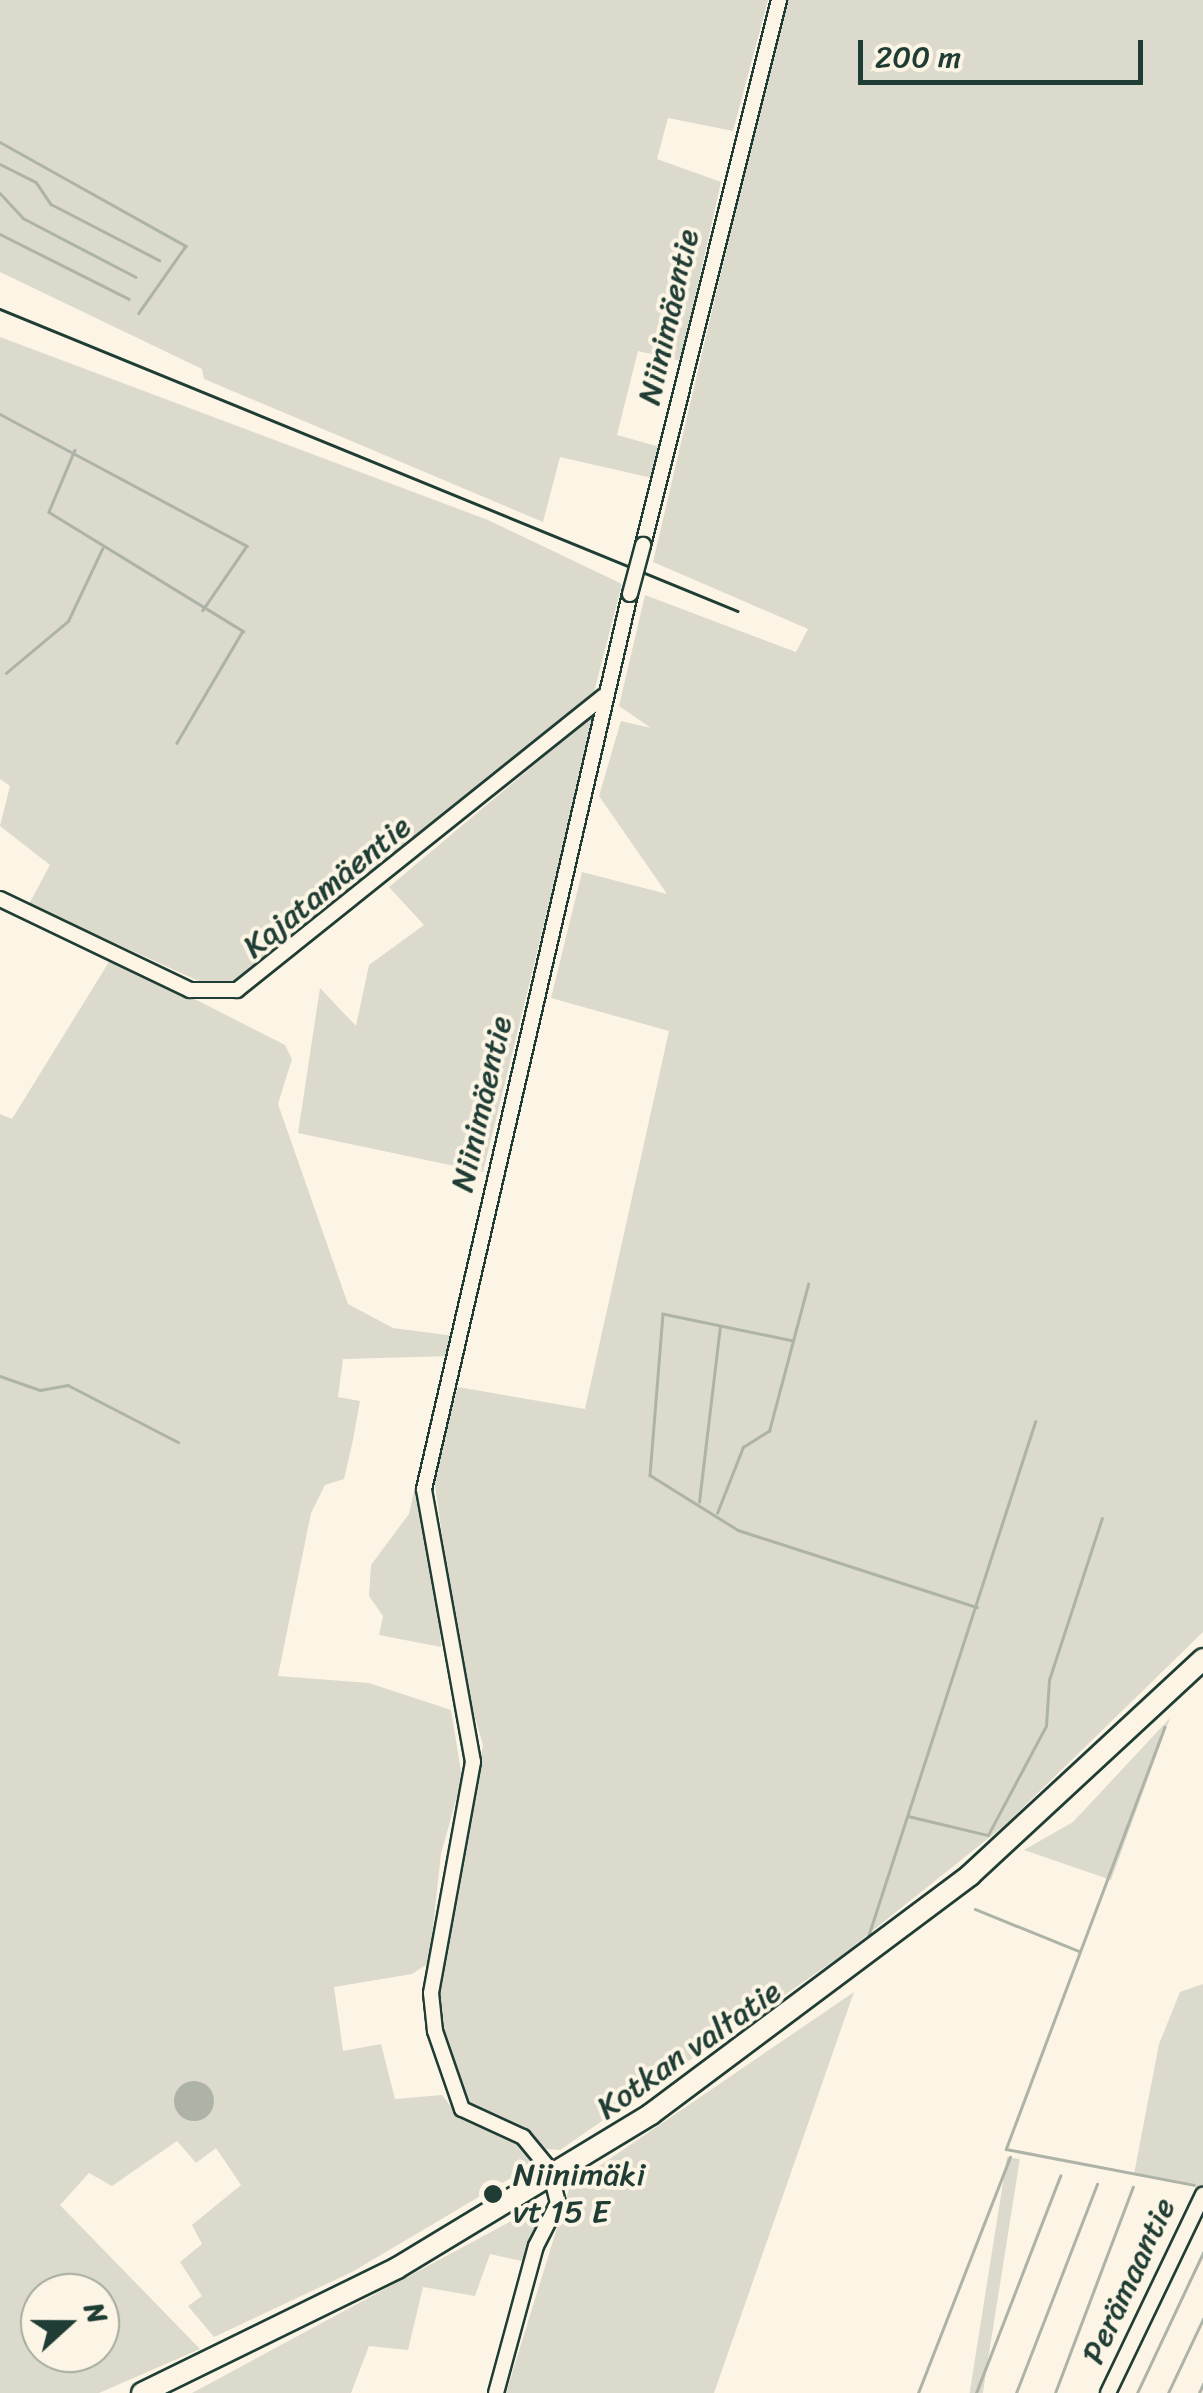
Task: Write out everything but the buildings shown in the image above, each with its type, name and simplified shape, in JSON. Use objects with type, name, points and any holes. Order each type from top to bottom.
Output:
[{"type":"highway","name":"Kotkan valtatie","points":[[142,2393],[299,2321],[554,2178],[878,1951],[1203,1659]]},
{"type":"street","name":"Niinimäentie","points":[[554,2178],[523,2137],[462,2109],[435,2031],[431,1993],[473,1762],[424,1489],[604,696],[779,0]]},
{"type":"street","name":"Kajatamäentie","points":[[0,899],[190,990],[236,990],[604,696]]},
{"type":"street","points":[[0,908],[17,906]]},
{"type":"street","points":[[496,2393],[536,2246],[558,2203],[554,2178]]},
{"type":"street","name":"Perämaantie","points":[[1108,2393],[1203,2195]]},
{"type":"shaded area","points":[[0,0],[768,0],[733,131],[668,118],[657,159],[721,182],[681,361],[638,351],[617,435],[660,447],[652,478],[560,457],[543,522],[204,379],[202,369],[0,272]]},
{"type":"shaded area","points":[[785,0],[1203,0],[1203,1632],[1005,1825],[841,1956],[560,2150],[545,2149],[465,2104],[441,2020],[438,1993],[483,1745],[461,1669],[433,1471],[458,1387],[585,1409],[669,1031],[551,998],[582,872],[667,894],[599,796],[621,721],[651,728],[619,706],[645,595],[796,652],[808,629],[653,562]]},
{"type":"shaded area","points":[[0,337],[488,520],[622,584],[594,692],[235,982],[214,988],[29,904],[50,865],[0,826],[10,786],[0,779]]},
{"type":"shaded area","points":[[596,713],[483,1172],[298,1133],[320,988],[356,1026],[369,965],[424,925],[389,887]]},
{"type":"shaded area","points":[[112,957],[285,1045],[292,1059],[278,1104],[348,1304],[393,1328],[454,1336],[451,1356],[343,1359],[338,1397],[360,1401],[353,1440],[344,1479],[325,1485],[311,1513],[278,1676],[369,1683],[451,1710],[462,1778],[441,1854],[429,1963],[412,1974],[334,1987],[343,2051],[381,2044],[395,2099],[442,2095],[459,2117],[515,2141],[533,2165],[352,2272],[214,2337],[188,2306],[202,2296],[180,2262],[202,2244],[192,2225],[241,2185],[216,2148],[196,2163],[177,2141],[112,2186],[89,2173],[60,2205],[200,2349],[99,2393],[0,2393],[0,1114],[12,1119]]},
{"type":"shaded area","points":[[417,1478],[435,1559],[441,1647],[379,1635],[383,1616],[369,1596],[371,1565],[409,1514]]},
{"type":"shaded area","points":[[1170,1718],[1111,1880],[1024,1850],[1073,1822]]},
{"type":"shaded area","points":[[1203,1984],[1203,2186],[1196,2187],[1134,2174],[1159,2044],[1180,1992]]},
{"type":"shaded area","points":[[854,1992],[714,2393],[506,2393],[570,2186]]},
{"type":"shaded area","points":[[194,2081],[208,2087],[214,2101],[208,2115],[194,2121],[180,2115],[174,2101],[180,2087]]},
{"type":"shaded area","points":[[1007,2157],[1020,2159],[983,2393],[970,2393]]},
{"type":"shaded area","points":[[539,2206],[526,2262],[490,2254],[475,2296],[423,2287],[408,2350],[369,2346],[351,2393],[192,2393]]},
{"type":"waterway","points":[[0,142],[186,246],[139,313]]},
{"type":"waterway","points":[[0,164],[36,182],[51,204],[159,260]]},
{"type":"waterway","points":[[0,193],[23,218],[136,277]]},
{"type":"waterway","points":[[0,234],[129,299]]},
{"type":"waterway","points":[[0,414],[247,546],[203,610]]},
{"type":"waterway","points":[[75,450],[49,512],[243,631],[177,743]]},
{"type":"waterway","points":[[6,673],[68,621],[102,549]]},
{"type":"waterway","points":[[717,1513],[743,1447],[769,1431],[808,1284]]},
{"type":"waterway","points":[[793,1341],[663,1314],[650,1475],[738,1530],[977,1607]]},
{"type":"waterway","points":[[699,1502],[720,1326]]},
{"type":"waterway","points":[[0,1376],[40,1390],[68,1385],[178,1442]]},
{"type":"waterway","points":[[867,1940],[1035,1422]]},
{"type":"waterway","points":[[908,1816],[988,1835],[1046,1726],[1049,1680],[1102,1518]]},
{"type":"waterway","points":[[1165,1727],[1006,2149],[1194,2185]]},
{"type":"waterway","points":[[975,1909],[1079,1951]]},
{"type":"waterway","points":[[918,2393],[1010,2157]]},
{"type":"waterway","points":[[976,2393],[1060,2176]]},
{"type":"waterway","points":[[1016,2393],[1097,2184]]},
{"type":"waterway","points":[[1055,2393],[1133,2187]]},
{"type":"waterway","points":[[1137,2393],[1203,2253]]},
{"type":"waterway","points":[[1168,2393],[1203,2319]]},
{"type":"waterway","points":[[1199,2393],[1203,2384]]},
{"type":"railway","points":[[0,309],[738,611]]},
{"type":"place","name":"Niinimäki vt 15 E","points":[[493,2194]]}]
